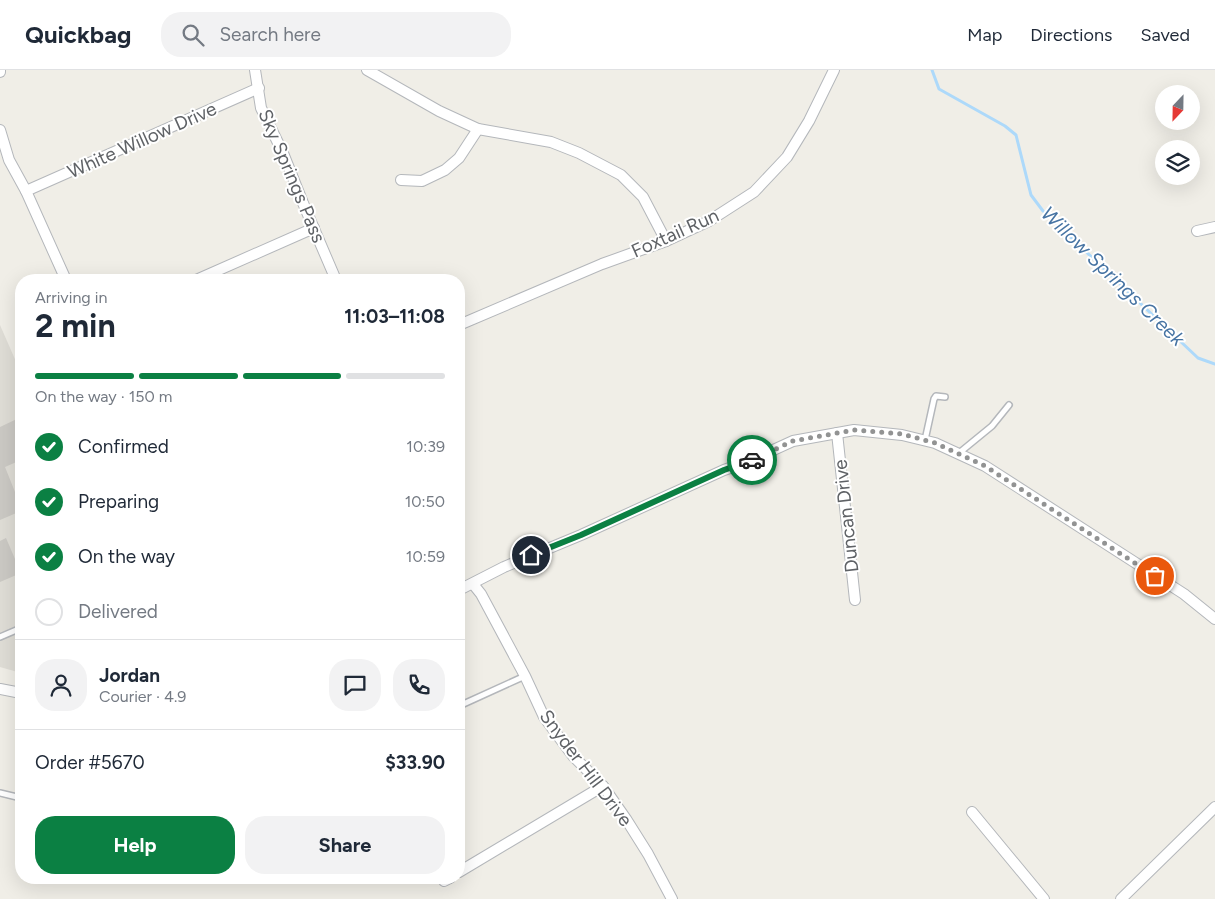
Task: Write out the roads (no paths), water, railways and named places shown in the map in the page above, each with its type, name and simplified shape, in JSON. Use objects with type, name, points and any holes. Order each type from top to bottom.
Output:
[{"type":"street","name":"Sky Springs Pass","points":[[255,70],[261,108],[283,152],[333,274]]},
{"type":"street","points":[[367,70],[439,111],[478,129],[551,142],[579,152],[621,175],[642,197],[666,241]]},
{"type":"street","name":"Foxtail Run","points":[[465,322],[602,264],[666,241],[709,221],[754,192],[787,157],[809,121],[834,70]]},
{"type":"street","name":"White Willow Drive","points":[[26,191],[258,88]]},
{"type":"street","points":[[401,180],[422,181],[445,170],[459,158],[478,129]]},
{"type":"street","points":[[0,130],[1,139],[9,160],[26,191],[63,274]]},
{"type":"street","points":[[1197,231],[1215,227]]},
{"type":"street","points":[[210,274],[314,228]]},
{"type":"street","points":[[465,587],[504,566],[581,535],[793,441],[854,430],[902,434],[925,440],[985,466],[1184,594],[1215,619]]},
{"type":"street","name":"Duncan Drive","points":[[837,433],[855,600]]},
{"type":"street","name":"Snyder Hill Drive","points":[[473,584],[481,594],[525,676],[544,717],[573,756],[603,786],[626,818],[672,899]]},
{"type":"street","points":[[0,689],[15,692]]},
{"type":"street","points":[[465,868],[603,786]]},
{"type":"street","points":[[1121,899],[1215,807]]},
{"type":"street","points":[[972,812],[1044,899]]},
{"type":"lane","points":[[925,440],[934,399],[936,396],[946,397]]},
{"type":"lane","points":[[959,454],[992,426],[1009,404]]},
{"type":"lane","points":[[0,638],[15,631]]},
{"type":"lane","points":[[465,703],[525,676]]},
{"type":"lane","points":[[0,793],[15,797]]},
{"type":"waterway","name":"Willow Springs Creek","points":[[932,70],[939,89],[1005,126],[1016,135],[1031,195],[1043,211],[1198,358],[1215,364]]}]
